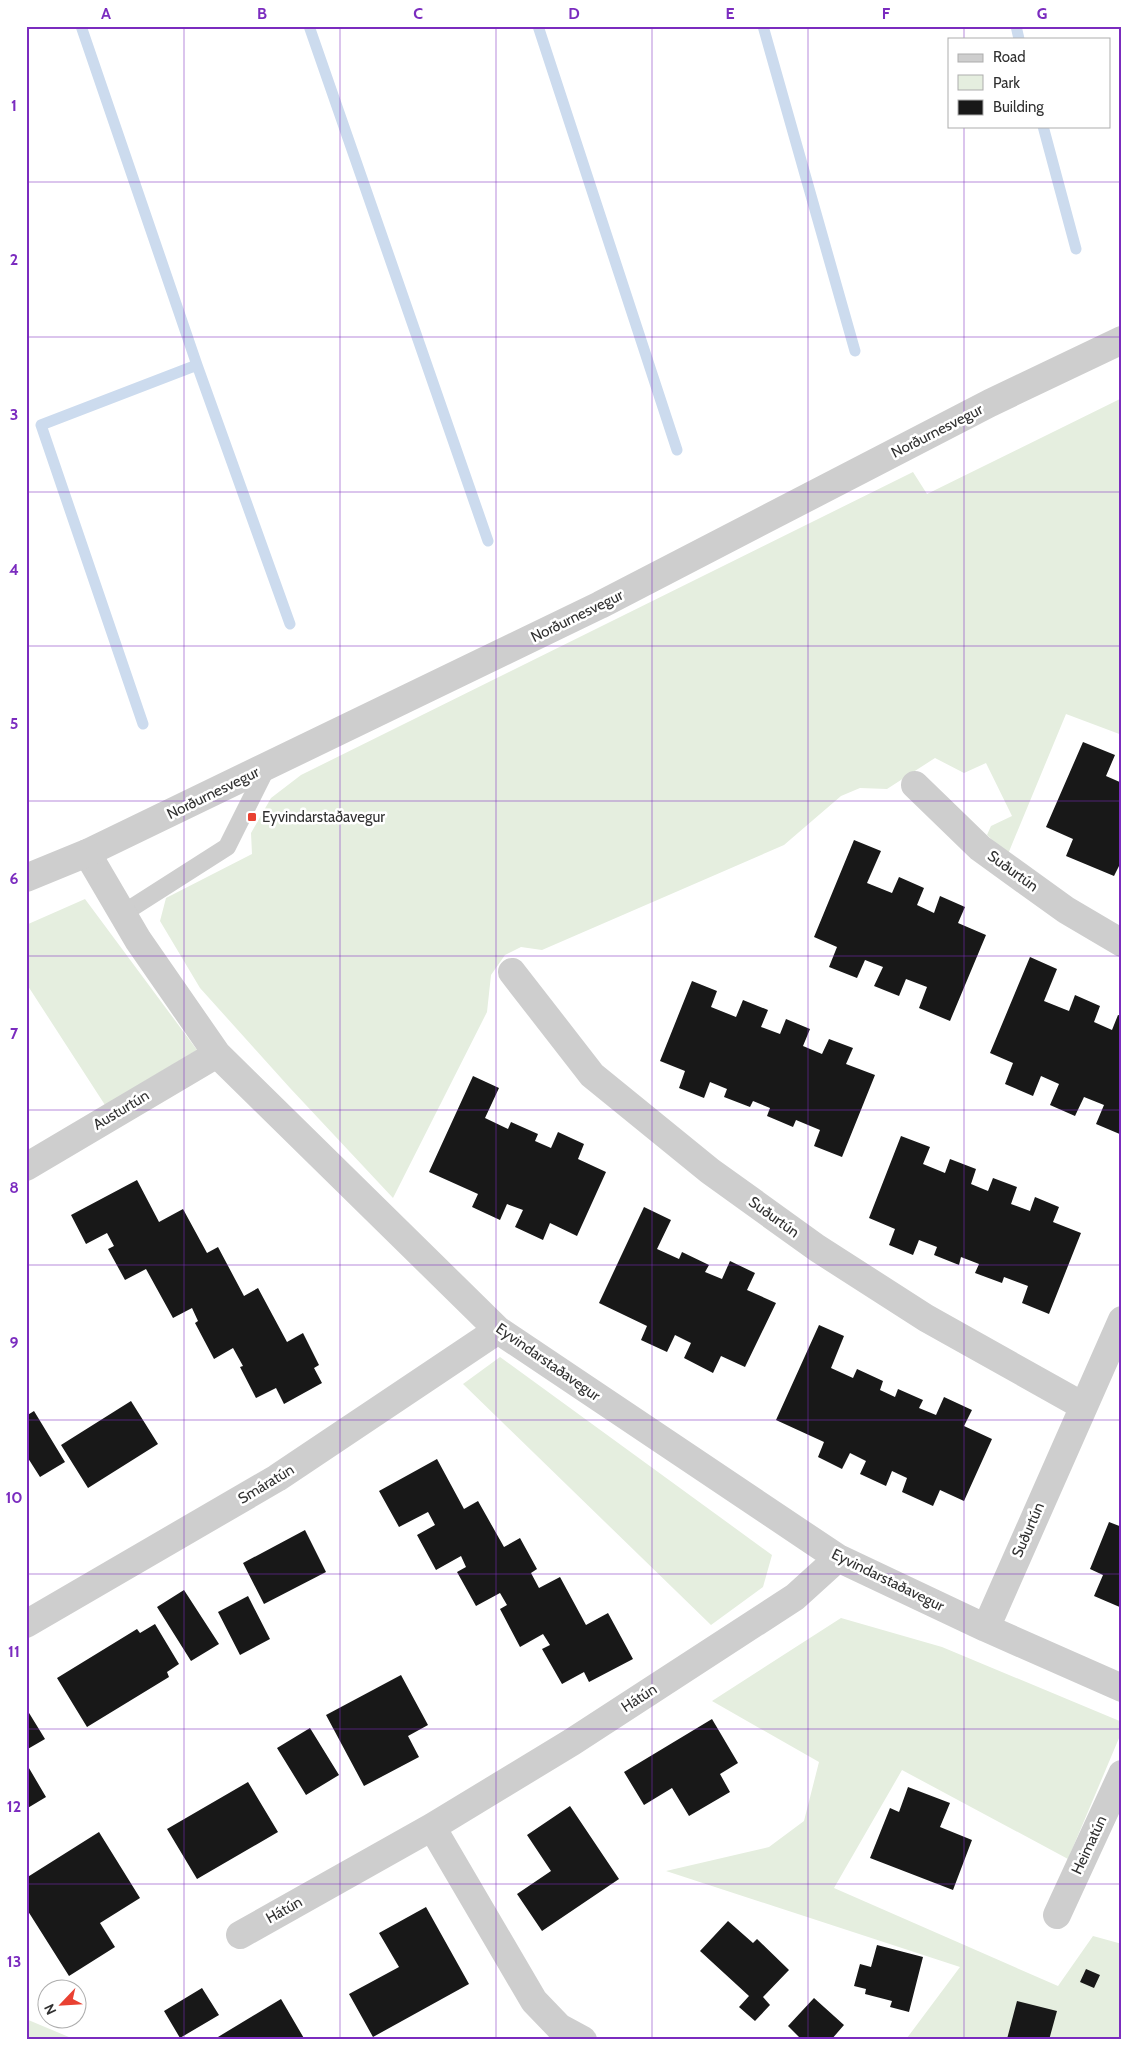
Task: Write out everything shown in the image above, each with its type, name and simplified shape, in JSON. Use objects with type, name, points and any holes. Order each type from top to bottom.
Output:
[{"type":"street","name":"Norðurnesvegur","points":[[26,878],[87,853],[600,605],[990,403],[1122,340]]},
{"type":"street","name":"Suðurtún","points":[[915,784],[980,848],[1066,910],[1122,943]]},
{"type":"street","name":"Eyvindarstaðavegur","points":[[87,853],[138,940],[217,1054],[498,1330],[838,1558],[986,1628],[1122,1688]]},
{"type":"street","name":"Suðurtún","points":[[512,972],[592,1075],[710,1171],[818,1248],[926,1318],[1083,1406]]},
{"type":"street","name":"Austurtún","points":[[26,1167],[217,1054]]},
{"type":"street","name":"Suðurtún","points":[[986,1628],[1122,1320]]},
{"type":"street","name":"Smáratún","points":[[26,1624],[277,1478],[498,1330]]},
{"type":"street","name":"Hátún","points":[[240,1935],[432,1827],[572,1742],[795,1597],[838,1558]]},
{"type":"street","name":"Heimatún","points":[[1057,1916],[1122,1774]]},
{"type":"street","points":[[432,1827],[534,2001],[559,2026],[583,2040]]},
{"type":"lane","points":[[122,914],[227,847],[267,767]]},
{"type":"green space","points":[[1122,398],[1122,735],[1066,714],[1008,854],[987,835],[991,826],[1012,816],[986,763],[964,773],[935,758],[887,789],[860,788],[841,796],[784,845],[542,950],[521,947],[505,955],[491,975],[487,1012],[393,1198],[200,988],[160,921],[166,898],[252,854],[251,833],[271,798],[301,775],[913,472],[927,494]]},
{"type":"green space","points":[[85,899],[197,1050],[105,1105],[26,983],[26,925]]},
{"type":"green space","points":[[500,1357],[772,1555],[763,1587],[711,1625],[463,1384]]},
{"type":"green space","points":[[841,1618],[942,1647],[1122,1722],[1122,1731],[1068,1859],[902,1770],[834,1888],[1058,1986],[1093,1936],[1122,1944],[1122,2040],[900,2040],[907,2038],[960,1967],[666,1871],[769,1847],[804,1821],[819,1762],[712,1701]]},
{"type":"green space","points":[[26,2019],[38,2024],[38,2028],[47,2028],[76,2040],[26,2040]]},
{"type":"building","points":[[1083,742],[1115,755],[1106,776],[1122,783],[1122,860],[1114,876],[1066,856],[1073,839],[1046,827]]},
{"type":"building","points":[[854,840],[881,851],[867,883],[892,893],[899,877],[924,888],[917,905],[934,913],[940,896],[965,907],[958,923],[986,935],[950,1021],[919,1008],[927,987],[906,979],[899,996],[874,986],[883,967],[865,960],[857,978],[829,967],[837,947],[814,937]]},
{"type":"building","points":[[1030,957],[1057,969],[1044,1001],[1069,1011],[1075,995],[1100,1006],[1094,1022],[1112,1030],[1118,1015],[1122,1016],[1122,1135],[1096,1124],[1104,1105],[1084,1097],[1075,1116],[1050,1105],[1059,1084],[1041,1076],[1033,1096],[1005,1084],[1013,1063],[990,1053]]},
{"type":"building","points":[[692,981],[717,991],[711,1007],[736,1017],[743,1000],[768,1010],[761,1027],[780,1034],[786,1019],[810,1029],[803,1046],[822,1054],[829,1039],[853,1048],[846,1064],[875,1075],[842,1157],[814,1146],[820,1130],[796,1120],[793,1127],[767,1116],[770,1108],[753,1101],[750,1107],[724,1097],[727,1089],[710,1082],[704,1098],[679,1088],[685,1071],[660,1061]]},
{"type":"building","points":[[473,1076],[499,1088],[485,1118],[508,1129],[511,1122],[538,1134],[535,1141],[551,1148],[558,1132],[584,1144],[578,1159],[606,1172],[577,1236],[550,1223],[543,1240],[515,1227],[523,1210],[507,1204],[500,1220],[472,1207],[478,1194],[429,1172]]},
{"type":"building","points":[[901,1136],[930,1147],[923,1164],[945,1173],[950,1159],[976,1169],[971,1184],[988,1191],[993,1178],[1017,1187],[1011,1204],[1030,1211],[1035,1197],[1059,1207],[1053,1222],[1081,1233],[1049,1314],[1022,1303],[1028,1286],[1004,1277],[1002,1283],[975,1273],[979,1264],[961,1257],[959,1265],[934,1255],[937,1247],[919,1240],[913,1255],[889,1245],[895,1229],[869,1218]]},
{"type":"building","points":[[137,1180],[159,1222],[183,1209],[207,1253],[218,1247],[244,1296],[258,1288],[287,1342],[303,1333],[319,1365],[314,1368],[322,1383],[284,1404],[276,1388],[256,1398],[240,1367],[243,1366],[233,1348],[214,1359],[195,1323],[198,1321],[192,1308],[173,1318],[146,1269],[125,1280],[108,1249],[114,1246],[107,1233],[86,1244],[71,1215]]},
{"type":"building","points":[[644,1207],[671,1220],[657,1249],[679,1259],[682,1252],[709,1265],[705,1272],[722,1279],[730,1261],[755,1273],[747,1290],[776,1303],[745,1367],[721,1356],[713,1373],[684,1358],[691,1343],[675,1335],[667,1352],[641,1340],[647,1326],[599,1303]]},
{"type":"building","points":[[819,1325],[844,1336],[831,1368],[853,1378],[857,1369],[883,1381],[880,1390],[895,1397],[898,1389],[923,1400],[919,1408],[936,1415],[944,1397],[972,1410],[964,1426],[992,1439],[964,1501],[940,1490],[933,1506],[902,1492],[907,1478],[892,1471],[886,1486],[860,1474],[866,1461],[850,1453],[842,1469],[818,1457],[824,1442],[776,1420]]},
{"type":"building","points":[[131,1401],[158,1444],[88,1488],[61,1445]]},
{"type":"building","points":[[34,1411],[65,1462],[40,1477],[26,1455],[26,1416]]},
{"type":"building","points":[[437,1459],[464,1509],[478,1501],[504,1547],[520,1538],[537,1569],[531,1573],[539,1588],[560,1577],[586,1625],[608,1613],[633,1659],[589,1682],[584,1672],[562,1684],[542,1649],[550,1645],[543,1634],[520,1647],[500,1609],[507,1605],[500,1593],[476,1606],[457,1572],[466,1567],[461,1556],[436,1570],[417,1535],[435,1525],[428,1512],[399,1527],[379,1491]]},
{"type":"building","points":[[1109,1522],[1122,1527],[1122,1608],[1094,1596],[1103,1575],[1090,1569]]},
{"type":"building","points":[[305,1530],[326,1572],[264,1604],[243,1563]]},
{"type":"building","points":[[184,1590],[219,1644],[191,1661],[157,1607]]},
{"type":"building","points":[[248,1596],[270,1639],[240,1655],[218,1612]]},
{"type":"building","points":[[155,1624],[179,1664],[167,1672],[169,1677],[87,1727],[57,1678],[137,1629],[140,1633]]},
{"type":"building","points":[[401,1675],[428,1725],[408,1736],[419,1757],[364,1786],[326,1715]]},
{"type":"building","points":[[26,1708],[45,1739],[26,1750]]},
{"type":"building","points":[[712,1719],[738,1763],[720,1774],[730,1792],[689,1816],[672,1788],[644,1805],[624,1772]]},
{"type":"building","points":[[310,1728],[339,1775],[306,1795],[277,1748]]},
{"type":"building","points":[[26,1763],[46,1797],[26,1809]]},
{"type":"building","points":[[248,1782],[278,1832],[197,1879],[167,1829]]},
{"type":"building","points":[[908,1787],[950,1803],[940,1827],[972,1840],[953,1890],[870,1858],[890,1808],[899,1812]]},
{"type":"building","points":[[570,1806],[619,1879],[542,1931],[517,1894],[551,1871],[527,1835]]},
{"type":"building","points":[[99,1832],[140,1898],[100,1923],[115,1947],[69,1976],[26,1908],[26,1878]]},
{"type":"building","points":[[426,1907],[469,1984],[373,2037],[349,1994],[399,1967],[379,1933]]},
{"type":"building","points":[[728,1921],[753,1943],[757,1939],[789,1970],[763,1997],[770,2005],[755,2021],[739,2007],[749,1996],[700,1951]]},
{"type":"building","points":[[877,1945],[923,1957],[909,2012],[890,2007],[892,2001],[865,1994],[866,1989],[854,1986],[860,1964],[871,1967]]},
{"type":"building","points":[[1086,1969],[1100,1975],[1094,1988],[1080,1982]]},
{"type":"building","points":[[202,1988],[219,2015],[180,2038],[164,2011]]},
{"type":"building","points":[[814,1998],[844,2025],[831,2040],[802,2040],[788,2026]]},
{"type":"building","points":[[281,1999],[305,2040],[213,2040]]},
{"type":"building","points":[[1017,2001],[1057,2011],[1049,2040],[1007,2039]]},
{"type":"waterway","points":[[81,26],[197,365],[290,624]]},
{"type":"waterway","points":[[309,26],[488,541]]},
{"type":"waterway","points":[[538,26],[677,450]]},
{"type":"waterway","points":[[763,26],[855,351]]},
{"type":"waterway","points":[[1016,26],[1019,38]]},
{"type":"waterway","points":[[1044,128],[1076,249]]},
{"type":"waterway","points":[[143,724],[41,425],[197,365]]},
{"type":"place","name":"Eyvindarstaðavegur","points":[[252,817]]}]
